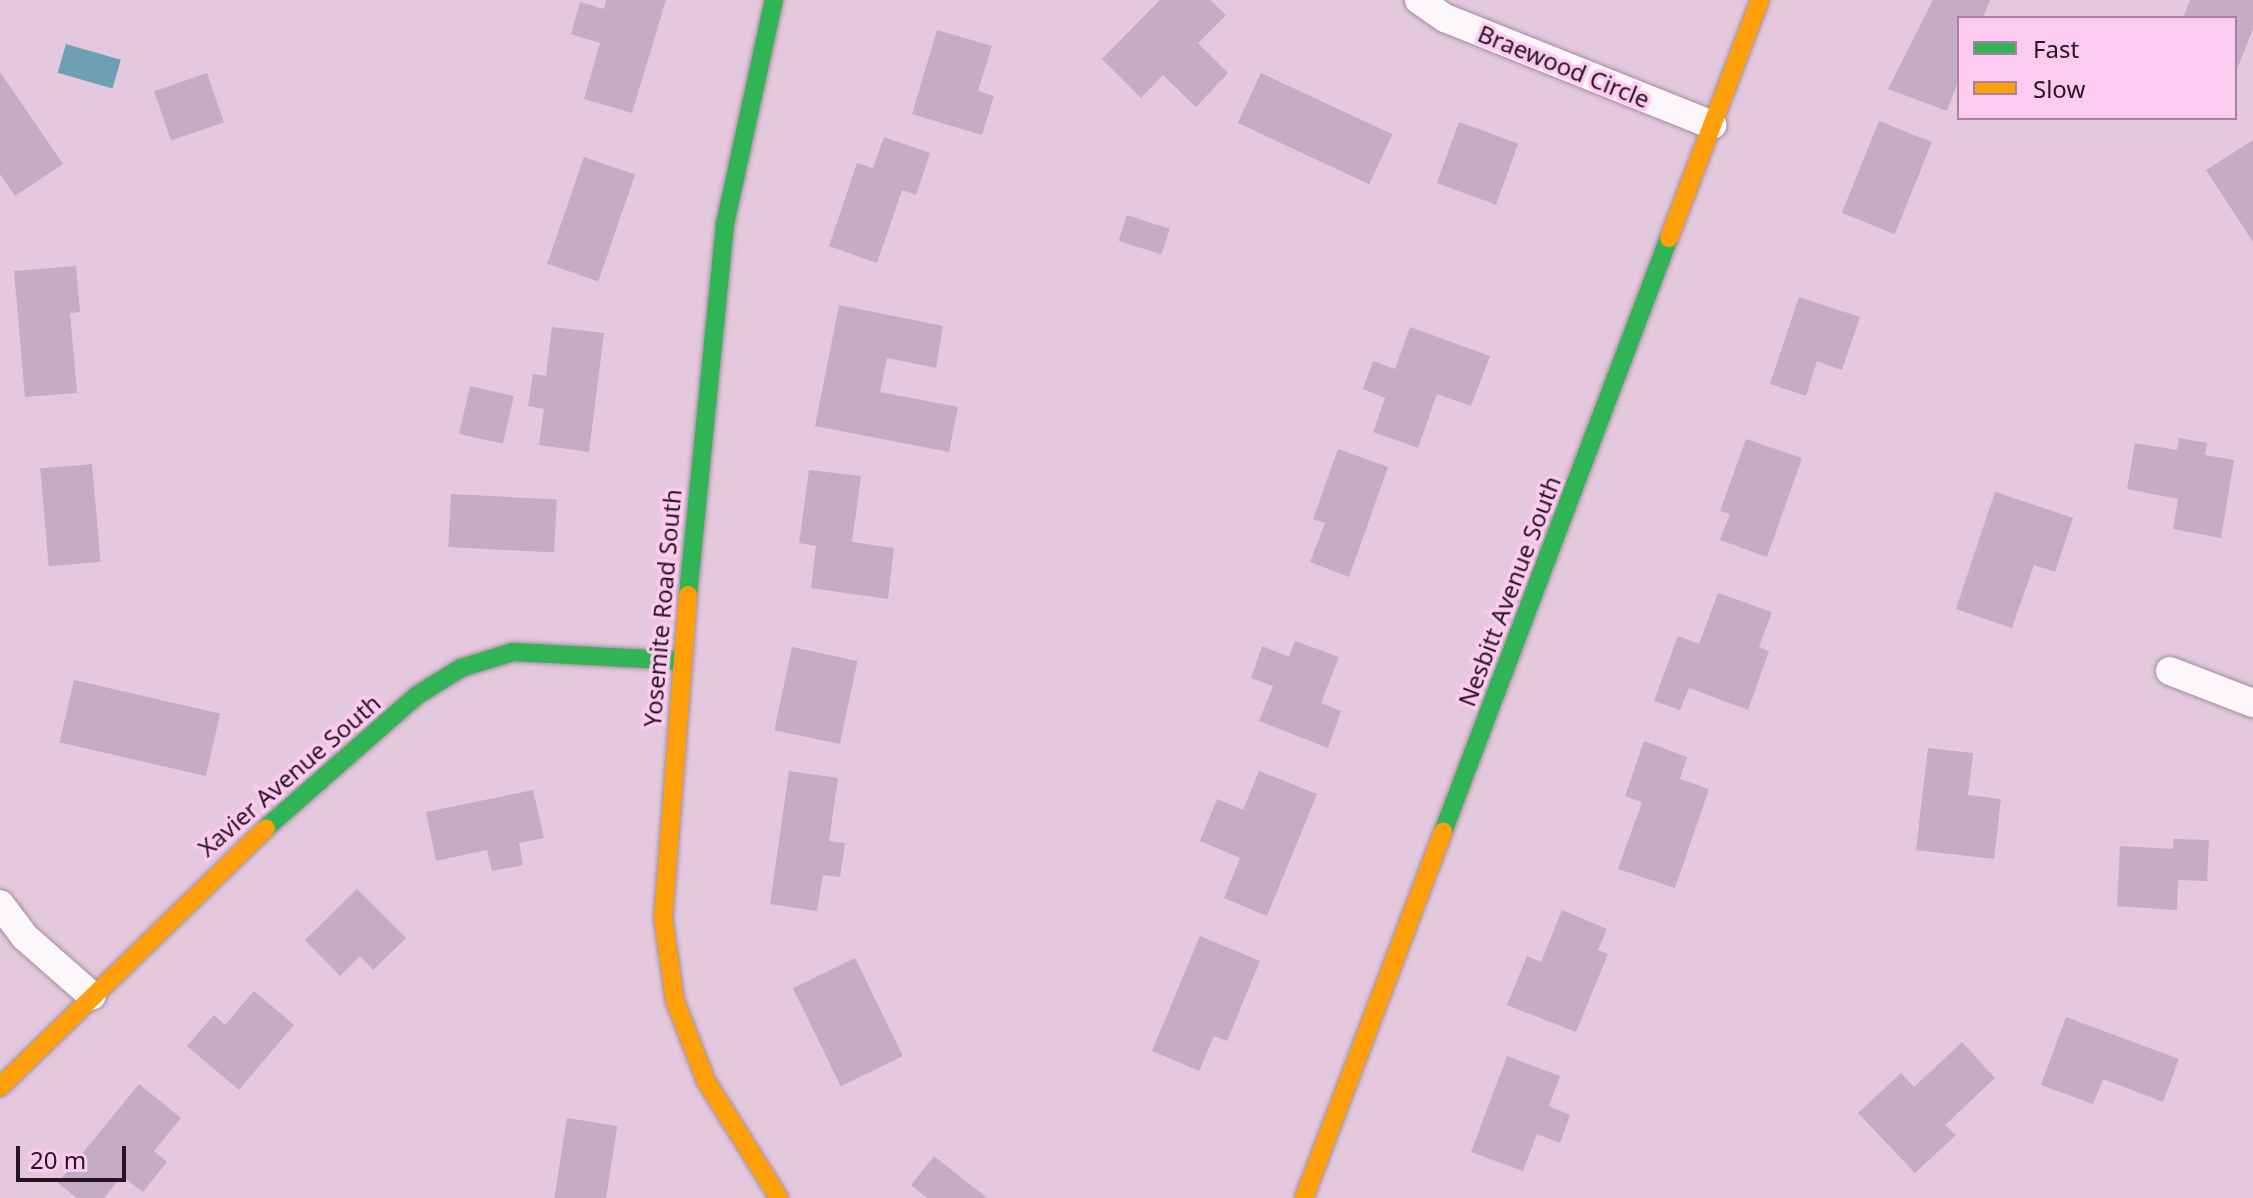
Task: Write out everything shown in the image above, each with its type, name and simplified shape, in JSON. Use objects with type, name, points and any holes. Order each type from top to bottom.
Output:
[{"type":"street","name":"Yosemite Road South","points":[[774,0],[725,224],[682,661],[663,917],[675,1001],[706,1081],[779,1198]]},
{"type":"street","name":"Braewood Circle","points":[[1419,0],[1445,18],[1712,125]]},
{"type":"street","name":"Nesbitt Avenue South","points":[[1315,1195],[1760,0]]},
{"type":"street","name":"Xavier Avenue South","points":[[0,1087],[341,756],[461,668],[513,652],[567,649],[682,661]]},
{"type":"street","points":[[2170,671],[2253,703]]},
{"type":"street","points":[[0,904],[25,937],[92,996]]},
{"type":"water","points":[[66,44],[121,60],[113,89],[58,73]]},
{"type":"building","points":[[606,0],[666,0],[632,113],[584,99],[600,43],[571,34],[580,2],[604,9]]},
{"type":"building","points":[[1160,0],[1210,0],[1226,15],[1198,43],[1228,73],[1196,107],[1163,75],[1141,98],[1102,59]]},
{"type":"building","points":[[1933,0],[1990,0],[1984,16],[1957,16],[1957,84],[1947,111],[1888,89]]},
{"type":"building","points":[[2190,0],[2253,0],[2253,29],[2237,69],[2237,16],[2184,16]]},
{"type":"building","points":[[937,30],[992,46],[978,91],[994,96],[982,135],[912,114]]},
{"type":"building","points":[[0,72],[63,164],[15,196],[0,174]]},
{"type":"building","points":[[207,73],[224,122],[171,140],[154,91]]},
{"type":"building","points":[[1261,73],[1392,134],[1369,184],[1238,123]]},
{"type":"building","points":[[1879,121],[1932,142],[1895,234],[1842,213]]},
{"type":"building","points":[[1459,122],[1518,144],[1496,205],[1437,183]]},
{"type":"building","points":[[884,137],[930,153],[916,195],[902,190],[877,263],[829,246],[857,163],[873,168]]},
{"type":"building","points":[[2253,140],[2253,242],[2206,170]]},
{"type":"building","points":[[584,157],[635,175],[598,281],[547,264]]},
{"type":"building","points":[[1127,215],[1170,229],[1161,255],[1119,241]]},
{"type":"building","points":[[76,266],[80,312],[70,313],[77,393],[25,397],[14,271]]},
{"type":"building","points":[[1799,297],[1860,317],[1842,370],[1817,361],[1806,396],[1770,384]]},
{"type":"building","points":[[839,305],[943,326],[936,368],[887,358],[880,392],[958,407],[949,452],[815,426]]},
{"type":"building","points":[[552,327],[604,333],[589,452],[539,445],[544,409],[528,406],[533,374],[546,376]]},
{"type":"building","points":[[1410,327],[1490,356],[1471,406],[1437,394],[1418,448],[1373,432],[1385,398],[1363,389],[1373,361],[1395,369]]},
{"type":"building","points":[[470,386],[514,396],[503,444],[459,434]]},
{"type":"building","points":[[2179,438],[2207,443],[2205,455],[2234,460],[2221,538],[2173,529],[2178,499],[2127,489],[2135,443],[2177,450]]},
{"type":"building","points":[[1746,439],[1802,458],[1767,557],[1720,540],[1730,514],[1720,511]]},
{"type":"building","points":[[1338,449],[1388,467],[1349,577],[1310,562],[1325,523],[1313,519]]},
{"type":"building","points":[[92,464],[101,562],[49,566],[40,469]]},
{"type":"building","points":[[809,470],[861,476],[852,542],[894,548],[888,599],[811,588],[816,546],[799,543]]},
{"type":"building","points":[[1995,492],[2073,518],[2055,572],[2034,565],[2012,628],[1956,609]]},
{"type":"building","points":[[451,494],[557,500],[554,552],[448,547]]},
{"type":"building","points":[[1718,593],[1772,612],[1759,647],[1769,651],[1748,710],[1689,688],[1680,710],[1654,701],[1678,636],[1699,644]]},
{"type":"building","points":[[1295,641],[1339,657],[1321,703],[1341,711],[1328,748],[1259,721],[1273,686],[1251,678],[1262,646],[1289,657]]},
{"type":"building","points":[[792,647],[858,661],[840,744],[774,730]]},
{"type":"building","points":[[74,680],[220,714],[206,776],[60,742]]},
{"type":"building","points":[[1644,741],[1687,757],[1680,779],[1709,789],[1675,888],[1618,869],[1642,802],[1625,796]]},
{"type":"building","points":[[1928,748],[1973,753],[1968,795],[2001,799],[1994,859],[1916,850]]},
{"type":"building","points":[[789,771],[838,778],[829,841],[845,843],[840,877],[823,875],[817,911],[770,904]]},
{"type":"building","points":[[1259,771],[1317,794],[1267,916],[1224,898],[1240,858],[1200,841],[1217,799],[1243,810]]},
{"type":"building","points":[[533,790],[544,838],[519,843],[523,865],[492,871],[487,850],[436,861],[426,812]]},
{"type":"building","points":[[2174,839],[2209,840],[2207,881],[2178,880],[2177,910],[2117,906],[2120,846],[2173,849]]},
{"type":"building","points":[[357,889],[406,938],[373,970],[360,956],[340,976],[305,940]]},
{"type":"building","points":[[1562,910],[1607,929],[1598,950],[1608,954],[1576,1032],[1507,1005],[1527,956],[1541,962]]},
{"type":"building","points":[[1200,936],[1260,961],[1227,1041],[1214,1036],[1199,1071],[1152,1051]]},
{"type":"building","points":[[855,958],[903,1056],[841,1086],[793,988]]},
{"type":"building","points":[[254,991],[294,1025],[239,1090],[187,1046],[214,1015],[225,1025]]},
{"type":"building","points":[[2066,1017],[2179,1059],[2163,1102],[2103,1079],[2093,1104],[2041,1085]]},
{"type":"building","points":[[1962,1042],[1995,1078],[1945,1125],[1956,1135],[1915,1173],[1858,1113],[1901,1073],[1914,1087]]},
{"type":"building","points":[[1507,1056],[1560,1076],[1549,1106],[1570,1115],[1560,1143],[1537,1134],[1523,1171],[1471,1152]]},
{"type":"building","points":[[139,1084],[181,1118],[154,1151],[167,1162],[143,1192],[122,1176],[104,1198],[77,1198],[58,1183]]},
{"type":"building","points":[[567,1118],[617,1126],[606,1198],[554,1198]]},
{"type":"building","points":[[934,1156],[987,1198],[927,1198],[911,1185]]},
{"type":"traffic: fast","points":[[688,595],[725,224],[774,0]]},
{"type":"traffic: fast","points":[[1443,832],[1669,238]]},
{"type":"traffic: fast","points":[[266,828],[416,696],[461,668],[513,652],[682,661]]},
{"type":"traffic: slow","points":[[1669,238],[1760,0]]},
{"type":"traffic: slow","points":[[688,595],[663,917],[675,1001],[706,1081],[779,1198]]},
{"type":"traffic: slow","points":[[0,1087],[266,828]]},
{"type":"traffic: slow","points":[[1304,1198],[1443,832]]}]
